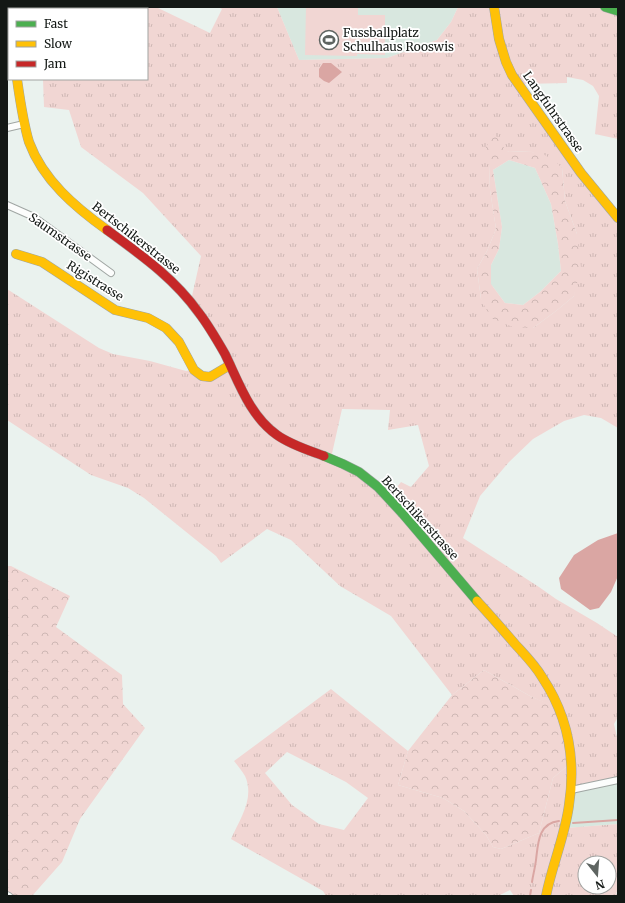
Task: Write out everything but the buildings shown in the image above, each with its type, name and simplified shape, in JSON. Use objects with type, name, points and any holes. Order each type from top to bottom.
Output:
[{"type":"street","name":"Langfuhrstrasse","points":[[494,7],[499,39],[506,62],[512,75],[581,173],[618,218]]},
{"type":"street","points":[[605,7],[618,11]]},
{"type":"street","name":"Bertschikerstrasse","points":[[17,80],[24,124],[33,151],[41,167],[52,183],[64,196],[84,213],[167,276],[190,300],[224,353],[245,397],[258,416],[272,431],[290,442],[351,467],[375,484],[526,657],[545,682],[558,708],[567,736],[572,762],[569,809],[546,896]]},
{"type":"street","points":[[7,128],[24,124]]},
{"type":"street","name":"Saumstrasse","points":[[7,205],[34,217],[111,273]]},
{"type":"street","name":"Rigistrasse","points":[[16,254],[42,262],[115,310],[148,318],[166,328],[179,342],[194,370],[202,376],[210,377],[230,366]]},
{"type":"street","points":[[571,790],[618,780]]},
{"type":"shaded area","points":[[277,7],[458,7],[451,22],[437,40],[387,58],[299,60]]},
{"type":"shaded area","points":[[323,63],[331,63],[342,72],[329,83],[324,81],[319,77],[319,69]]},
{"type":"shaded area","points":[[509,160],[535,168],[551,204],[561,271],[540,292],[523,305],[505,303],[491,284],[491,265],[499,249],[502,227],[493,170]]},
{"type":"shaded area","points":[[618,533],[618,576],[611,592],[599,608],[590,610],[561,589],[559,578],[574,555],[598,540]]},
{"type":"shaded area","points":[[618,780],[618,824],[565,828],[571,790]]},
{"type":"green space","points":[[102,7],[156,7],[210,33],[222,9],[218,7],[277,7],[299,60],[387,58],[437,40],[451,22],[458,7],[618,7],[618,139],[595,134],[599,96],[593,86],[583,80],[567,77],[567,83],[523,84],[618,218],[618,428],[601,418],[584,415],[564,421],[533,439],[509,462],[480,496],[463,538],[556,599],[618,637],[618,717],[614,724],[618,742],[618,780],[571,790],[565,828],[618,824],[618,891],[617,892],[617,855],[577,855],[577,895],[617,894],[618,896],[514,896],[510,890],[498,896],[326,896],[323,891],[231,839],[245,808],[248,792],[248,784],[245,776],[234,761],[331,689],[408,751],[398,785],[443,798],[464,811],[486,835],[493,847],[501,849],[539,833],[553,778],[572,762],[558,709],[530,696],[484,670],[452,695],[391,616],[340,586],[291,540],[267,529],[221,563],[216,556],[144,498],[128,488],[91,475],[7,420],[7,289],[99,348],[113,354],[150,361],[186,371],[194,370],[202,376],[230,365],[190,305],[201,256],[143,193],[81,147],[69,110],[44,107],[43,80],[148,80],[148,8],[98,8]],"holes":[[[506,151],[532,152],[562,168],[565,201],[577,234],[574,296],[533,328],[481,299],[477,269],[487,251],[496,229],[490,190],[489,164]],[[342,409],[390,410],[388,430],[418,425],[429,466],[411,487],[401,482],[388,498],[351,467],[331,458]],[[287,752],[346,782],[368,798],[344,830],[319,824],[292,805],[265,773]]]},
{"type":"green space","name":"Fussballplatz Schulhaus Rooswis","points":[[306,7],[358,7],[358,15],[385,15],[385,55],[305,55]]},
{"type":"green space","points":[[494,133],[506,151],[543,154],[556,162],[562,168],[565,201],[577,234],[581,268],[574,296],[533,328],[513,327],[491,318],[481,299],[477,269],[487,251],[496,229],[490,190],[489,164],[483,153]],"holes":[[[509,160],[535,168],[551,204],[561,271],[540,292],[523,305],[505,303],[491,284],[491,265],[499,249],[502,227],[493,170]]]},
{"type":"green space","points":[[7,566],[11,566],[70,596],[56,627],[122,675],[123,704],[145,728],[80,819],[62,862],[32,896],[7,895]]},
{"type":"green space","points":[[484,670],[530,696],[558,708],[572,762],[553,778],[539,833],[501,849],[493,847],[486,835],[464,811],[443,798],[398,785],[408,751],[452,695]]},
{"type":"waterway","points":[[573,823],[618,820]]},
{"type":"waterway","points":[[532,882],[540,835],[547,826],[559,821]]},
{"type":"waterway","points":[[530,896],[531,890]]},
{"type":"traffic: fast","points":[[605,7],[618,11]]},
{"type":"traffic: fast","points":[[7,18],[8,22]]},
{"type":"traffic: fast","points":[[324,456],[359,472],[378,487],[477,601]]},
{"type":"traffic: slow","points":[[494,7],[499,39],[506,62],[512,75],[581,173],[618,218]]},
{"type":"traffic: slow","points":[[17,80],[23,119],[29,142],[35,156],[61,192],[83,212],[107,230]]},
{"type":"traffic: slow","points":[[16,254],[42,262],[115,310],[148,318],[166,328],[179,342],[194,370],[202,376],[210,377],[230,365]]},
{"type":"traffic: slow","points":[[477,601],[530,660],[539,673],[551,692],[558,707],[568,739],[571,772],[569,805],[565,828],[546,896]]},
{"type":"traffic: jam","points":[[107,230],[168,278],[189,300],[206,323],[225,354],[240,387],[252,409],[259,418],[277,435],[288,442],[324,456]]},
{"type":"place","name":"Fussballplatz Schulhaus Rooswis","points":[[329,40]]}]
